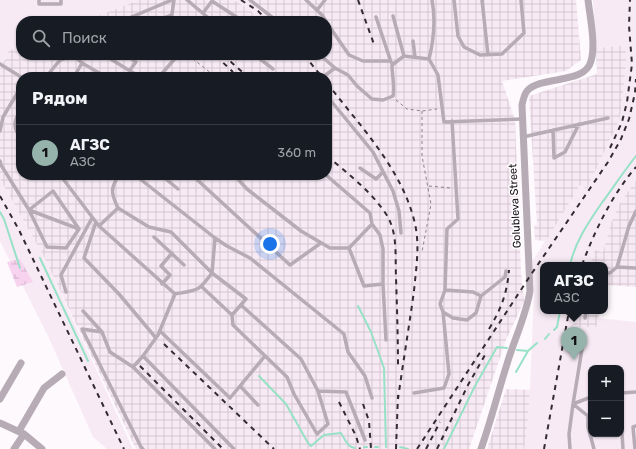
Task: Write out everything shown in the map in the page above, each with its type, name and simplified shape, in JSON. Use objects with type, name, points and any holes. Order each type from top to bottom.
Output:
[{"type":"street","name":"Golubleva Street","points":[[481,449],[490,425],[507,363],[528,303],[530,291],[522,119],[523,97],[528,90],[539,84],[578,74],[586,70],[591,63],[593,52],[588,0]]},
{"type":"street","points":[[0,399],[21,363]]},
{"type":"street","points":[[14,449],[21,432],[44,388],[62,374]]},
{"type":"street","points":[[0,423],[21,432],[42,449]]},
{"type":"lane","points":[[39,0],[40,4],[61,4],[61,0]]},
{"type":"lane","points":[[134,16],[173,0],[172,15]]},
{"type":"lane","points":[[187,0],[206,16]]},
{"type":"lane","points":[[250,0],[271,16]]},
{"type":"lane","points":[[306,0],[322,16]]},
{"type":"lane","points":[[317,10],[325,0]]},
{"type":"lane","points":[[432,0],[435,14],[434,39],[429,59],[438,75],[444,122],[522,119]]},
{"type":"lane","points":[[454,0],[458,36],[464,47],[480,55],[502,54],[524,33],[521,0]]},
{"type":"lane","points":[[482,0],[488,55]]},
{"type":"lane","points":[[203,13],[212,1],[235,16]]},
{"type":"lane","points":[[393,16],[404,56]]},
{"type":"lane","points":[[326,60],[335,68],[348,75],[372,100],[383,100],[393,96],[394,90],[391,63],[376,18]]},
{"type":"lane","points":[[332,31],[348,55],[363,61],[391,63],[404,56],[429,59]]},
{"type":"lane","points":[[413,41],[415,57]]},
{"type":"lane","points":[[50,72],[60,60]]},
{"type":"lane","points":[[79,60],[97,72]]},
{"type":"lane","points":[[113,60],[133,72]]},
{"type":"lane","points":[[130,70],[136,62],[133,60]]},
{"type":"lane","points":[[163,72],[174,60]]},
{"type":"lane","points":[[261,60],[273,69]]},
{"type":"lane","points":[[77,72],[82,63]]},
{"type":"lane","points":[[0,64],[16,74]]},
{"type":"lane","points":[[330,72],[335,68]]},
{"type":"lane","points":[[0,131],[3,118],[16,96]]},
{"type":"lane","points":[[332,102],[373,152],[393,190],[399,211],[401,233]]},
{"type":"lane","points":[[16,117],[14,127],[16,131]]},
{"type":"lane","points":[[523,137],[608,118]]},
{"type":"lane","points":[[414,392],[444,388],[449,374],[443,312],[440,304],[445,290],[447,229],[458,219],[452,121]]},
{"type":"lane","points":[[553,130],[554,158],[565,152],[579,124]]},
{"type":"lane","points":[[0,161],[47,247],[66,248],[79,228]]},
{"type":"lane","points":[[360,168],[376,179],[383,172]]},
{"type":"lane","points":[[64,180],[99,226],[162,284],[175,294],[195,291],[202,287],[212,273],[215,238]]},
{"type":"lane","points":[[116,180],[112,185],[113,198],[118,208],[149,227],[171,232],[212,273],[246,299],[232,315]]},
{"type":"lane","points":[[141,180],[215,238],[250,258],[344,334],[348,352],[365,376],[372,398]]},
{"type":"lane","points":[[166,180],[178,189]]},
{"type":"lane","points":[[197,180],[290,265],[321,243]]},
{"type":"lane","points":[[239,180],[296,227],[330,248],[349,248],[372,224]]},
{"type":"lane","points":[[332,180],[370,213],[372,224],[380,235],[383,249],[386,340]]},
{"type":"lane","points":[[28,210],[53,191],[79,228]]},
{"type":"lane","points":[[99,226],[118,208]]},
{"type":"lane","points":[[28,210],[79,228]]},
{"type":"lane","points":[[608,273],[617,267],[629,226],[636,210]]},
{"type":"lane","points":[[66,292],[61,275],[92,218]]},
{"type":"lane","points":[[96,222],[84,258],[119,294],[156,338]]},
{"type":"lane","points":[[154,237],[184,265]]},
{"type":"lane","points":[[349,248],[364,286],[383,284]]},
{"type":"lane","points":[[162,284],[170,275],[161,266],[172,253]]},
{"type":"lane","points":[[617,267],[636,268]]},
{"type":"lane","points":[[443,312],[453,318],[467,320],[476,313],[481,296],[505,277],[506,271]]},
{"type":"lane","points":[[202,287],[232,315],[233,325],[287,377],[294,394],[317,434],[328,424],[318,390],[301,359],[241,305]]},
{"type":"lane","points":[[445,290],[473,292],[481,296]]},
{"type":"lane","points":[[132,367],[143,356],[156,338],[175,294]]},
{"type":"lane","points":[[83,311],[102,332],[110,352],[132,367],[215,449]]},
{"type":"lane","points":[[585,318],[586,314]]},
{"type":"lane","points":[[102,332],[82,329],[143,449]]},
{"type":"lane","points":[[160,331],[230,398],[265,356]]},
{"type":"lane","points":[[570,449],[569,434],[584,337]]},
{"type":"lane","points":[[143,356],[234,449]]},
{"type":"lane","points":[[240,387],[258,405]]},
{"type":"lane","points":[[318,390],[346,392],[365,440]]},
{"type":"lane","points":[[624,393],[636,392]]},
{"type":"lane","points":[[573,404],[588,398]]},
{"type":"lane","points":[[573,404],[588,416],[588,427],[594,449]]},
{"type":"lane","points":[[635,449],[633,427],[636,426]]},
{"type":"lane","points":[[623,437],[624,449]]},
{"type":"path","points":[[194,60],[210,72]]},
{"type":"path","points":[[393,96],[407,109],[422,111],[442,108]]},
{"type":"path","points":[[422,111],[422,156],[432,204],[422,252]]},
{"type":"path","points":[[428,186],[456,188]]},
{"type":"shaded area","points":[[0,0],[139,0],[98,16],[16,16],[16,47],[4,59],[0,69]]},
{"type":"shaded area","points":[[139,0],[234,0],[250,10],[256,16],[98,16]]},
{"type":"shaded area","points":[[234,0],[250,0],[270,16],[256,16],[250,10]]},
{"type":"shaded area","points":[[250,0],[576,0],[581,60],[566,71],[502,81],[515,120],[521,272],[524,301],[506,340],[469,449],[136,449],[43,255],[0,179],[0,69],[9,51],[16,48],[16,60],[332,60],[332,16],[270,16]]},
{"type":"shaded area","points":[[593,0],[636,0],[636,180],[620,203],[611,223],[603,252],[595,250],[591,262],[540,262],[540,314],[575,314],[573,327],[598,318],[636,322],[636,449],[524,449],[530,390],[534,291],[532,262],[580,185],[587,189],[620,118],[626,65],[626,45],[596,48]]},
{"type":"shaded area","points":[[626,45],[626,65],[620,118],[587,189],[580,185],[546,241],[535,240],[534,225],[537,225],[529,96],[597,74],[596,48]]},
{"type":"shaded area","points":[[0,179],[43,255],[133,449],[107,449],[93,437],[48,336],[0,241]]},
{"type":"shaded area","points":[[636,180],[636,287],[608,285],[608,262],[591,262],[595,250],[603,252],[611,223],[620,203]]},
{"type":"shaded area","points":[[575,314],[599,314],[596,327],[572,327]]},
{"type":"shaded area","points":[[506,389],[530,390],[524,449],[487,449]]},
{"type":"green space","points":[[20,259],[33,282],[17,287],[7,262]]},
{"type":"waterway","points":[[571,262],[575,248],[587,226],[636,156]]},
{"type":"waterway","points":[[0,212],[4,219],[20,268]]},
{"type":"waterway","points":[[40,258],[88,361]]},
{"type":"waterway","points":[[358,306],[371,332],[384,368],[386,447]]},
{"type":"waterway","points":[[554,330],[557,327],[559,314]]},
{"type":"waterway","points":[[545,339],[549,334]]},
{"type":"waterway","points":[[516,372],[528,351],[537,343]]},
{"type":"waterway","points":[[444,449],[475,386],[497,347],[507,348]]},
{"type":"waterway","points":[[517,350],[528,351]]},
{"type":"waterway","points":[[259,376],[286,404],[311,446],[324,435],[341,433],[348,444],[355,448]]},
{"type":"waterway","points":[[400,447],[408,449]]},
{"type":"railway","points":[[241,0],[263,16]]},
{"type":"railway","points":[[358,0],[375,47]]},
{"type":"railway","points":[[610,148],[622,122],[627,102],[632,64],[629,26],[630,0]]},
{"type":"railway","points":[[220,60],[233,72]]},
{"type":"railway","points":[[229,60],[242,72]]},
{"type":"railway","points":[[308,60],[318,72]]},
{"type":"railway","points":[[417,449],[530,276],[608,162],[621,139],[629,119],[635,93],[636,79]]},
{"type":"railway","points":[[332,89],[379,149],[391,167],[401,185],[415,224],[417,249],[416,274],[398,399]]},
{"type":"railway","points":[[332,160],[373,198],[390,221],[396,253],[398,369]]},
{"type":"railway","points":[[583,262],[605,213],[619,189],[636,167]]},
{"type":"railway","points":[[0,196],[19,230],[124,449]]},
{"type":"railway","points":[[489,329],[503,301],[507,287],[509,270]]},
{"type":"railway","points":[[544,449],[568,314]]},
{"type":"railway","points":[[164,344],[274,449]]},
{"type":"railway","points":[[437,449],[468,385],[485,355]]},
{"type":"railway","points":[[140,366],[223,449]]},
{"type":"railway","points":[[396,449],[398,395]]},
{"type":"railway","points":[[339,402],[356,436],[360,449]]},
{"type":"railway","points":[[363,404],[369,421],[371,449]]},
{"type":"railway","points":[[426,449],[440,422]]},
{"type":"place","name":"АГЗС","points":[[574,360]]}]
